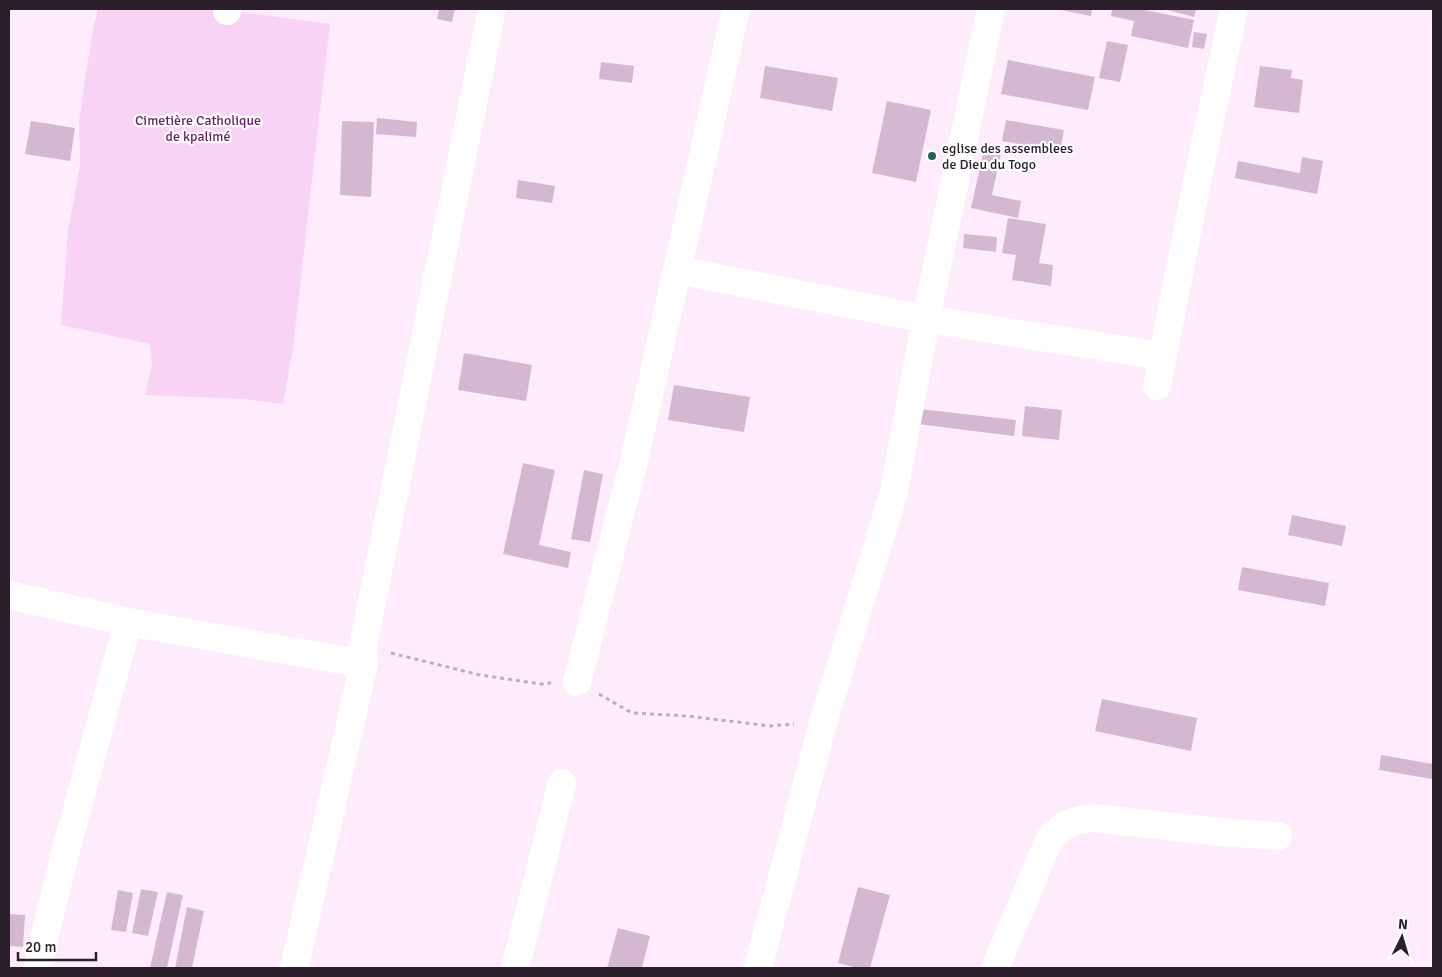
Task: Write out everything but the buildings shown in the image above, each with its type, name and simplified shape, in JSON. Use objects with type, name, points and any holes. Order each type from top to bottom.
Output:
[{"type":"street","points":[[294,968],[364,664],[363,646],[492,9]]},
{"type":"street","points":[[577,682],[634,460],[736,9]]},
{"type":"street","points":[[758,968],[822,723],[894,492],[926,319],[991,9]]},
{"type":"street","points":[[1157,386],[1234,9]]},
{"type":"street","points":[[677,270],[926,319],[1162,356]]},
{"type":"street","points":[[9,595],[128,622],[364,664]]},
{"type":"street","points":[[37,968],[66,850],[128,622]]},
{"type":"street","points":[[515,968],[562,783]]},
{"type":"street","points":[[995,968],[1049,840],[1059,829],[1075,820],[1093,818],[1220,832],[1278,836]]},
{"type":"green space","name":"Cimetière Catholique de kpalimé","points":[[98,9],[219,9],[330,24],[293,348],[283,404],[244,399],[145,395],[152,365],[150,344],[61,325],[68,231],[80,165],[79,121],[92,34]]},
{"type":"place","name":"eglise des assemblees de Dieu du Togo","points":[[932,156]]}]
